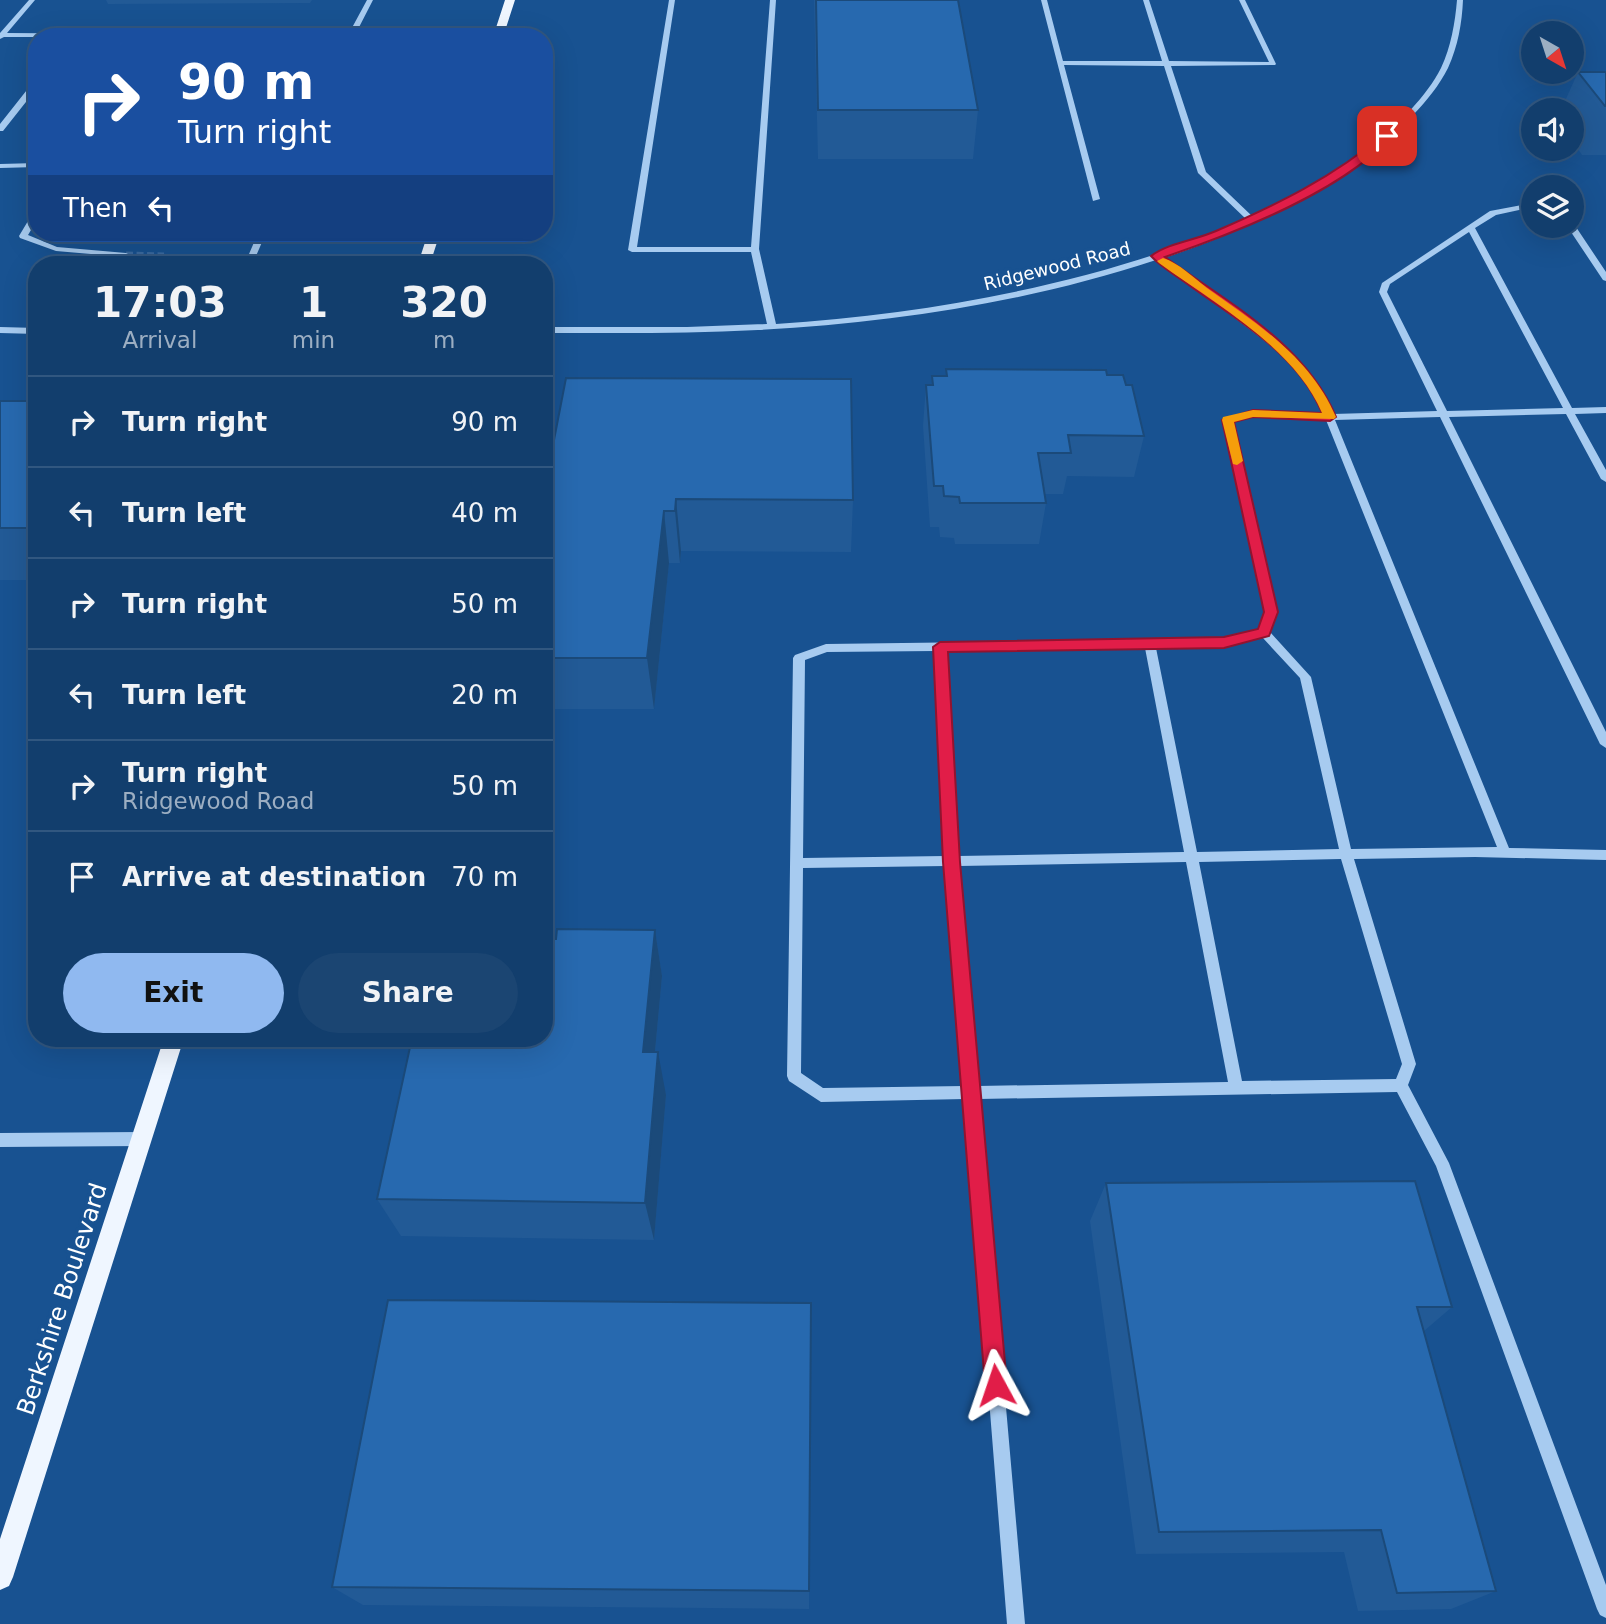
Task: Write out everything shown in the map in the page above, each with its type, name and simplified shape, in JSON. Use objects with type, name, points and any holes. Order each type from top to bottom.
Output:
[{"type":"main road","points":[[501,28],[510,0]]},
{"type":"main road","name":"Berkshire Boulevard","points":[[0,1577],[171,1047]]},
{"type":"street","points":[[1,36],[32,0]]},
{"type":"street","points":[[355,28],[370,0]]},
{"type":"street","points":[[672,0],[632,250],[755,249]]},
{"type":"street","points":[[772,326],[755,249],[773,0]]},
{"type":"street","points":[[1044,0],[1096,199]]},
{"type":"street","points":[[1146,0],[1202,173],[1252,220]]},
{"type":"street","points":[[1061,64],[1273,64],[1242,0]]},
{"type":"street","name":"Ridgewood Road","points":[[553,330],[772,326],[929,310],[1056,285],[1157,256],[1252,220],[1323,183],[1368,153],[1406,120],[1433,87],[1449,58],[1458,26],[1460,0]]},
{"type":"street","points":[[1,36],[28,36]]},
{"type":"street","points":[[0,129],[28,94]]},
{"type":"street","points":[[0,166],[28,165]]},
{"type":"street","points":[[1521,207],[1493,212],[1386,283],[1382,292],[1606,744]]},
{"type":"street","points":[[1470,227],[1606,479]]},
{"type":"street","points":[[1579,238],[1606,278]]},
{"type":"street","points":[[164,256],[252,256]]},
{"type":"street","points":[[1157,256],[1265,335],[1293,359],[1322,398],[1504,850]]},
{"type":"street","points":[[0,330],[28,331]]},
{"type":"street","points":[[1401,1085],[821,1095],[794,1076],[799,658],[826,648],[1224,643],[1264,633],[1271,612],[1228,420],[1253,413],[1330,417],[1606,410]]},
{"type":"street","points":[[1150,644],[1236,1088]]},
{"type":"street","points":[[940,647],[952,862],[971,1092]]},
{"type":"street","points":[[797,863],[1504,850],[1606,855]]},
{"type":"street","points":[[1346,854],[1409,1065],[1401,1085],[1442,1163],[1606,1609]]},
{"type":"street","points":[[0,1140],[142,1139]]},
{"type":"lane","points":[[38,242],[56,249],[127,255]]},
{"type":"lane","points":[[1264,633],[1305,677],[1346,854]]},
{"type":"lane","points":[[971,1092],[1016,1624]]},
{"type":"building","points":[[816,0],[958,0],[978,110],[818,110]]},
{"type":"building","points":[[1584,72],[1606,72],[1605,106],[1584,80]]},
{"type":"building","points":[[946,369],[1106,370],[1107,375],[1123,375],[1126,385],[1132,385],[1144,436],[1068,435],[1071,453],[1038,453],[1046,503],[960,503],[959,497],[944,496],[943,486],[934,486],[926,385],[933,385],[932,376],[947,376]]},
{"type":"building","points":[[566,378],[851,379],[853,500],[676,499],[675,511],[664,511],[647,658],[553,658],[553,445]]},
{"type":"building","points":[[0,401],[28,401],[28,528],[0,528]]},
{"type":"building","points":[[557,929],[655,930],[643,1052],[658,1052],[645,1203],[377,1199],[410,1047],[553,1047],[553,939],[556,939]]},
{"type":"building","points":[[1415,1181],[1452,1307],[1417,1307],[1496,1591],[1397,1593],[1381,1530],[1159,1532],[1106,1183]]},
{"type":"building","points":[[388,1300],[811,1303],[809,1591],[332,1587]]},
{"type":"tunnel","points":[[126,255],[164,256]]},
{"type":"slow traffic","points":[[1163,261],[1265,335],[1293,359],[1322,398],[1330,417],[1253,413],[1228,420],[1237,461]]},
{"type":"route","points":[[996,1385],[952,862],[940,647],[1224,643],[1264,633],[1271,612],[1228,420],[1253,413],[1330,417],[1322,398],[1293,359],[1265,335],[1157,256],[1213,237],[1272,211],[1323,183],[1368,153],[1387,136]]}]
